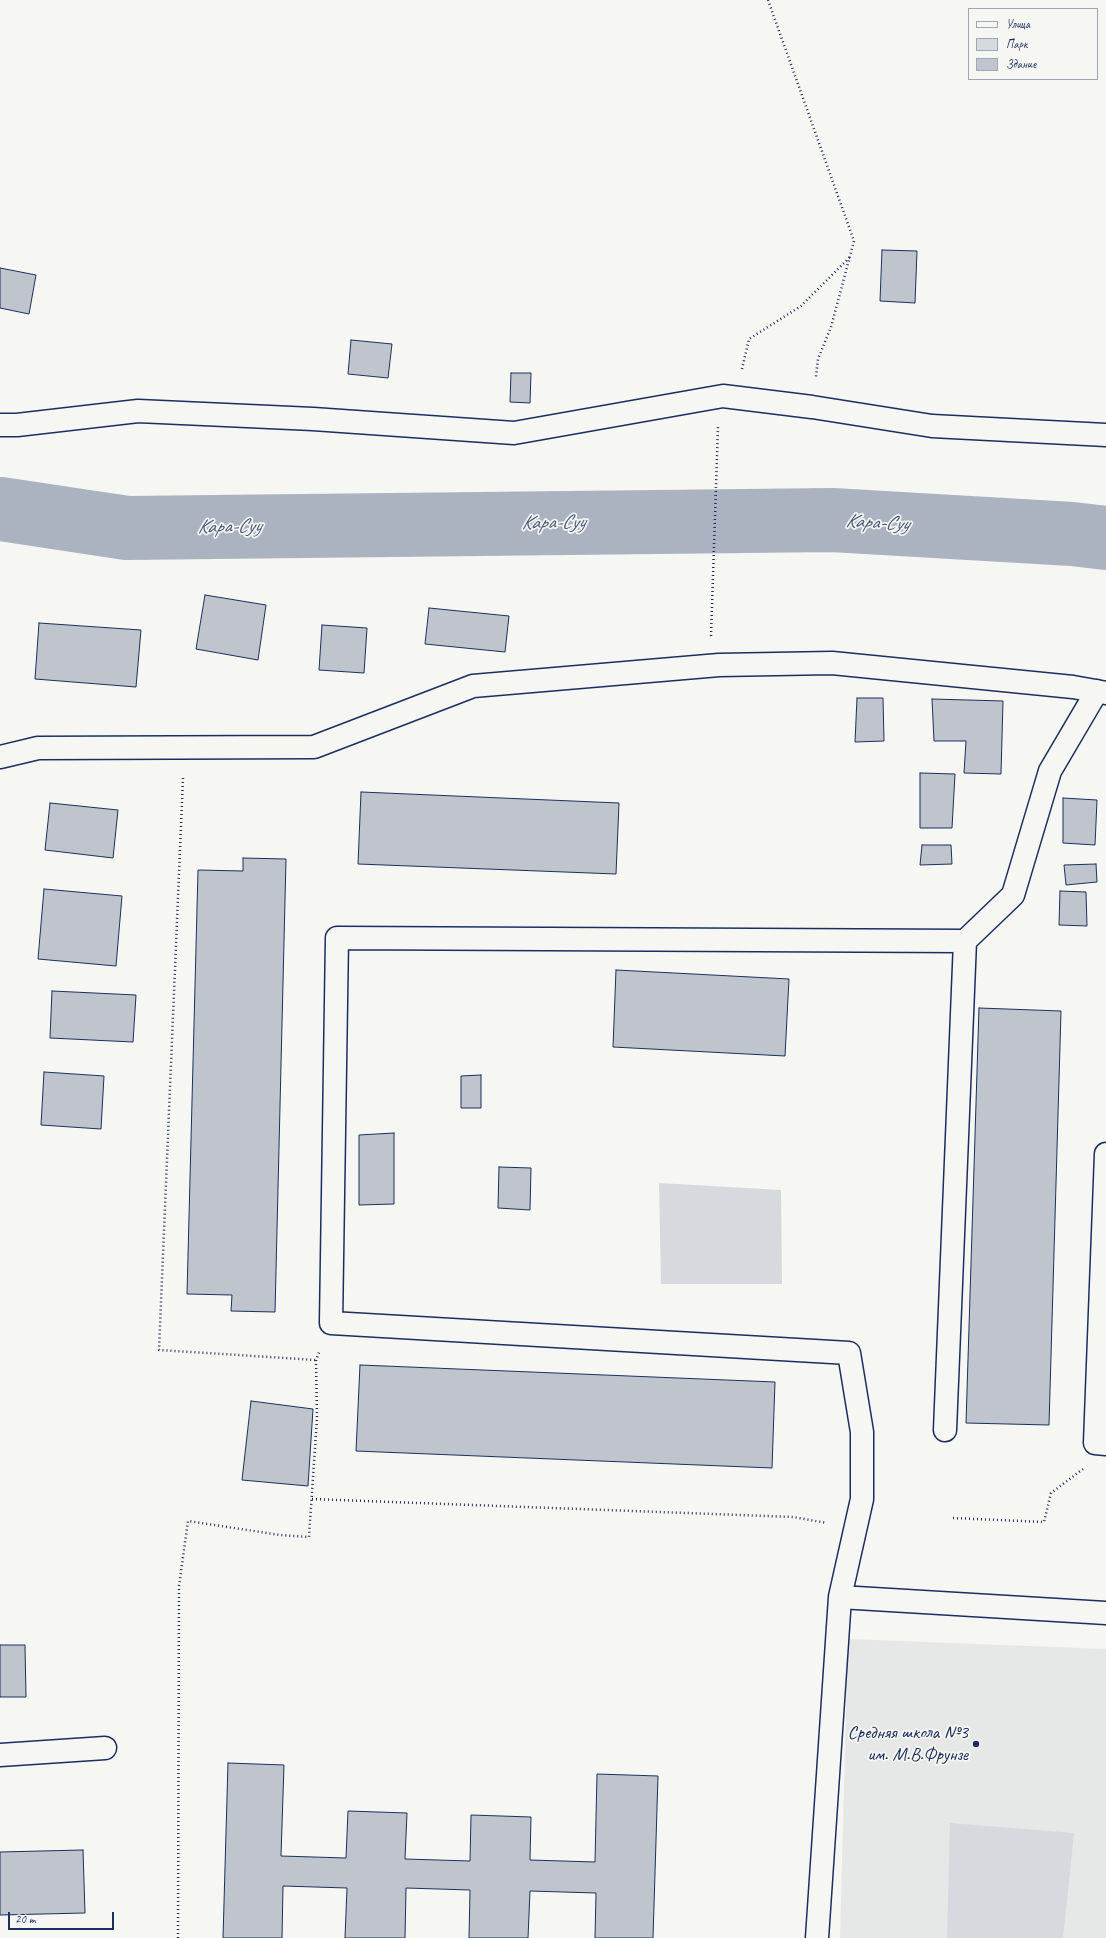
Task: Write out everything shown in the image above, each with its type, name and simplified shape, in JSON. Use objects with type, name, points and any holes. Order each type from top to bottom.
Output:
[{"type":"street","points":[[0,425],[16,425],[138,411],[313,419],[514,433],[723,396],[812,407],[932,426],[1106,435]]},
{"type":"street","points":[[0,757],[38,748],[314,747],[473,686],[719,665],[832,663],[1073,687],[1101,692],[1050,771],[1013,895],[965,941],[945,1430]]},
{"type":"street","points":[[817,1938],[840,1597],[857,1529],[862,1499],[862,1432],[849,1353],[331,1323],[337,938],[965,941]]},
{"type":"street","points":[[1100,1443],[1106,1154]]},
{"type":"street","points":[[840,1597],[1106,1613]]},
{"type":"street","points":[[0,1755],[105,1748]]},
{"type":"path","points":[[768,0],[854,241],[831,327],[818,359],[812,407]]},
{"type":"path","points":[[723,396],[743,367],[749,339],[801,306],[850,257]]},
{"type":"path","points":[[716,457],[711,636],[719,665]]},
{"type":"path","points":[[184,747],[159,1350],[316,1360]]},
{"type":"path","points":[[178,1938],[179,1586],[188,1521],[280,1535],[309,1537],[317,1418],[316,1360],[331,1323]]},
{"type":"path","points":[[953,1518],[1044,1522],[1051,1493],[1082,1469],[1100,1443]]},
{"type":"path","points":[[312,1499],[793,1517],[857,1529]]},
{"type":"shaded area","name":"Средняя школа №3 им. М.В.Фрунзе","points":[[848,1639],[1106,1649],[1106,1938],[840,1938]]},
{"type":"green space","points":[[659,1183],[781,1190],[782,1284],[661,1284]]},
{"type":"green space","points":[[950,1823],[1074,1833],[1063,1938],[947,1938]]},
{"type":"building","points":[[882,250],[917,251],[915,303],[880,301]]},
{"type":"building","points":[[0,268],[36,275],[29,314],[0,308]]},
{"type":"building","points":[[351,340],[392,344],[388,378],[348,374]]},
{"type":"building","points":[[511,373],[531,373],[530,403],[510,402]]},
{"type":"building","points":[[205,595],[266,605],[258,660],[196,649]]},
{"type":"building","points":[[429,608],[509,616],[505,652],[425,644]]},
{"type":"building","points":[[39,623],[141,630],[136,687],[35,679]]},
{"type":"building","points":[[322,625],[367,628],[364,673],[319,670]]},
{"type":"building","points":[[857,698],[883,698],[884,741],[855,742]]},
{"type":"building","points":[[932,699],[1003,701],[1001,774],[964,773],[966,741],[934,741]]},
{"type":"building","points":[[920,773],[955,774],[952,828],[920,828]]},
{"type":"building","points":[[361,792],[619,803],[616,874],[358,864]]},
{"type":"building","points":[[1063,798],[1097,800],[1095,845],[1063,843]]},
{"type":"building","points":[[50,803],[118,810],[113,858],[45,850]]},
{"type":"building","points":[[922,845],[951,845],[952,864],[920,865]]},
{"type":"building","points":[[243,858],[286,859],[275,1312],[231,1311],[232,1295],[187,1294],[198,870],[243,871]]},
{"type":"building","points":[[1096,864],[1097,882],[1066,885],[1064,865]]},
{"type":"building","points":[[44,889],[122,896],[116,966],[38,959]]},
{"type":"building","points":[[1060,891],[1086,892],[1087,926],[1059,925]]},
{"type":"building","points":[[616,970],[789,979],[785,1056],[613,1047]]},
{"type":"building","points":[[52,991],[136,995],[133,1042],[50,1038]]},
{"type":"building","points":[[979,1008],[1061,1011],[1049,1425],[966,1423]]},
{"type":"building","points":[[44,1072],[104,1076],[101,1129],[41,1125]]},
{"type":"building","points":[[481,1075],[481,1108],[461,1108],[461,1076]]},
{"type":"building","points":[[394,1133],[394,1204],[359,1205],[359,1135]]},
{"type":"building","points":[[499,1167],[531,1168],[530,1210],[498,1208]]},
{"type":"building","points":[[360,1365],[775,1382],[772,1468],[356,1451]]},
{"type":"building","points":[[251,1401],[313,1409],[308,1486],[242,1480]]},
{"type":"building","points":[[0,1645],[25,1645],[26,1697],[0,1697]]},
{"type":"building","points":[[228,1763],[284,1765],[281,1856],[346,1858],[348,1811],[407,1813],[405,1859],[470,1861],[471,1815],[531,1817],[530,1860],[595,1862],[597,1774],[658,1776],[653,1938],[595,1938],[596,1893],[530,1891],[528,1938],[469,1938],[470,1890],[406,1888],[405,1938],[345,1938],[347,1888],[283,1886],[282,1938],[223,1938]]},
{"type":"building","points":[[83,1850],[85,1913],[0,1915],[0,1852]]},
{"type":"waterway","name":"Кара-Суу","points":[[0,509],[127,528],[832,520],[1072,534],[1106,538]]},
{"type":"place","name":"Средняя школа №3 им. М.В.Фрунзе","points":[[976,1744]]}]
